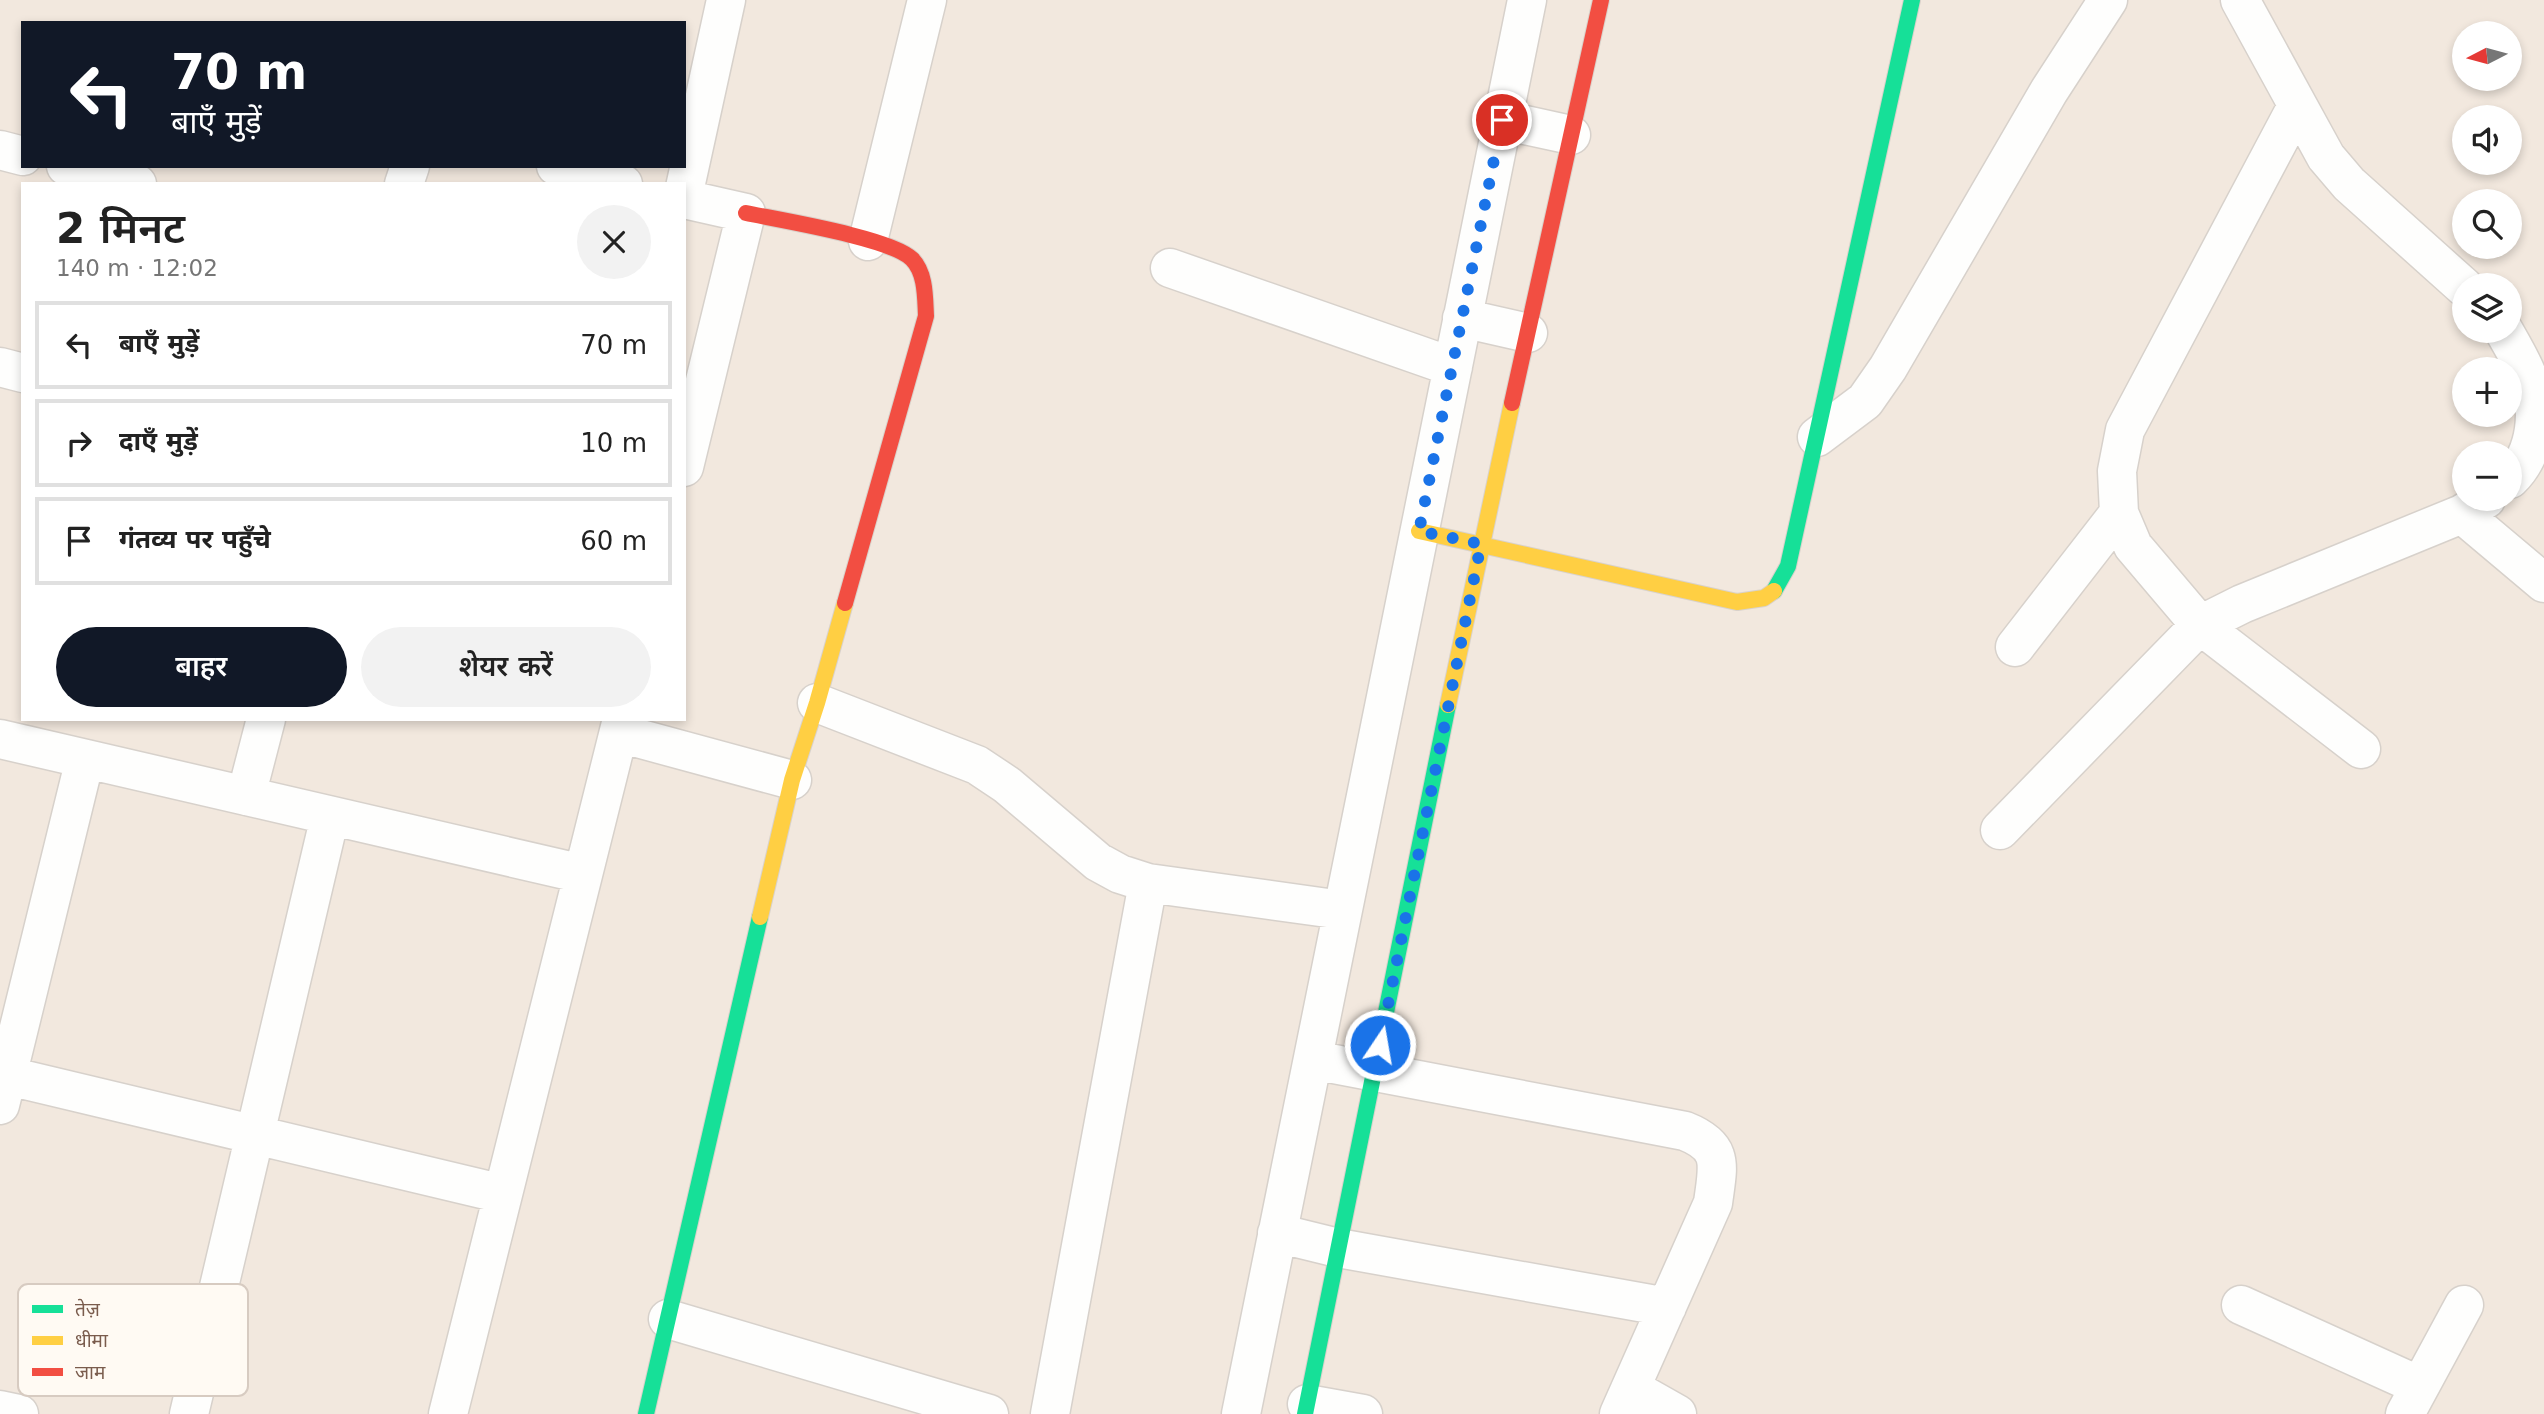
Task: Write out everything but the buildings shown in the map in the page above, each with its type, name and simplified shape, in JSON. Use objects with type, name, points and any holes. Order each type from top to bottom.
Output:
[{"type":"street","points":[[686,183],[726,0]]},
{"type":"street","points":[[868,241],[927,0]]},
{"type":"street","points":[[1241,1414],[1527,0]]},
{"type":"street","points":[[1363,1414],[1306,1409],[1481,544],[1601,0]]},
{"type":"street","points":[[1419,531],[1737,602],[1761,601],[1780,586],[1788,566],[1912,0]]},
{"type":"street","points":[[1817,437],[1866,401],[1888,368],[2049,91],[2108,0]]},
{"type":"street","points":[[2240,0],[2326,157],[2349,184],[2452,276]]},
{"type":"street","points":[[2297,106],[2125,430],[2116,471],[2119,513],[2133,546],[2200,625],[2361,749]]},
{"type":"street","points":[[1502,120],[1571,135]]},
{"type":"street","points":[[0,150],[21,155]]},
{"type":"street","points":[[74,168],[129,182]]},
{"type":"street","points":[[563,168],[616,182]]},
{"type":"street","points":[[646,1414],[792,780],[817,703],[926,316],[924,280],[911,257],[888,246],[686,199]]},
{"type":"street","points":[[686,450],[693,391],[746,213]]},
{"type":"street","points":[[1170,268],[1452,367]]},
{"type":"street","points":[[1462,318],[1528,332]]},
{"type":"street","points":[[2510,343],[2528,377],[2539,444],[2522,465]]},
{"type":"street","points":[[0,367],[21,372]]},
{"type":"street","points":[[2000,830],[2200,625],[2242,604],[2462,511]]},
{"type":"street","points":[[2479,511],[2544,583]]},
{"type":"street","points":[[2015,647],[2119,513]]},
{"type":"street","points":[[817,703],[977,765],[1007,785],[1097,862],[1121,874],[1148,883],[1342,910]]},
{"type":"street","points":[[246,796],[265,721]]},
{"type":"street","points":[[448,1414],[621,726],[792,780]]},
{"type":"street","points":[[0,739],[583,874]]},
{"type":"street","points":[[85,759],[2,1085],[255,1135],[503,1194]]},
{"type":"street","points":[[219,1284],[330,816]]},
{"type":"street","points":[[1050,1414],[1148,883]]},
{"type":"street","points":[[1312,1060],[1685,1131],[1705,1139],[1715,1154],[1717,1173],[1713,1203],[1625,1401],[1678,1414]]},
{"type":"street","points":[[1277,1233],[1338,1248],[1667,1307]]},
{"type":"street","points":[[2241,1305],[2413,1400],[2464,1305]]},
{"type":"street","points":[[668,1319],[989,1414]]},
{"type":"street","points":[[188,1414],[192,1396]]},
{"type":"street","points":[[0,1409],[19,1414]]},
{"type":"shaded area","points":[[0,0],[2544,0],[2544,1414],[0,1414]]},
{"type":"traffic: fast","points":[[1774,591],[1788,566],[1912,0]]},
{"type":"traffic: fast","points":[[1305,1414],[1448,705]]},
{"type":"traffic: fast","points":[[646,1414],[760,917]]},
{"type":"traffic: slow","points":[[1448,705],[1512,403]]},
{"type":"traffic: slow","points":[[1419,531],[1737,602],[1764,598],[1774,591]]},
{"type":"traffic: slow","points":[[760,917],[792,780],[845,603]]},
{"type":"traffic: jam","points":[[1512,403],[1601,0]]},
{"type":"traffic: jam","points":[[746,213],[882,244],[912,259],[922,278],[926,316],[845,603]]},
{"type":"route","points":[[1380,1045],[1481,544],[1419,531],[1502,120]]}]
